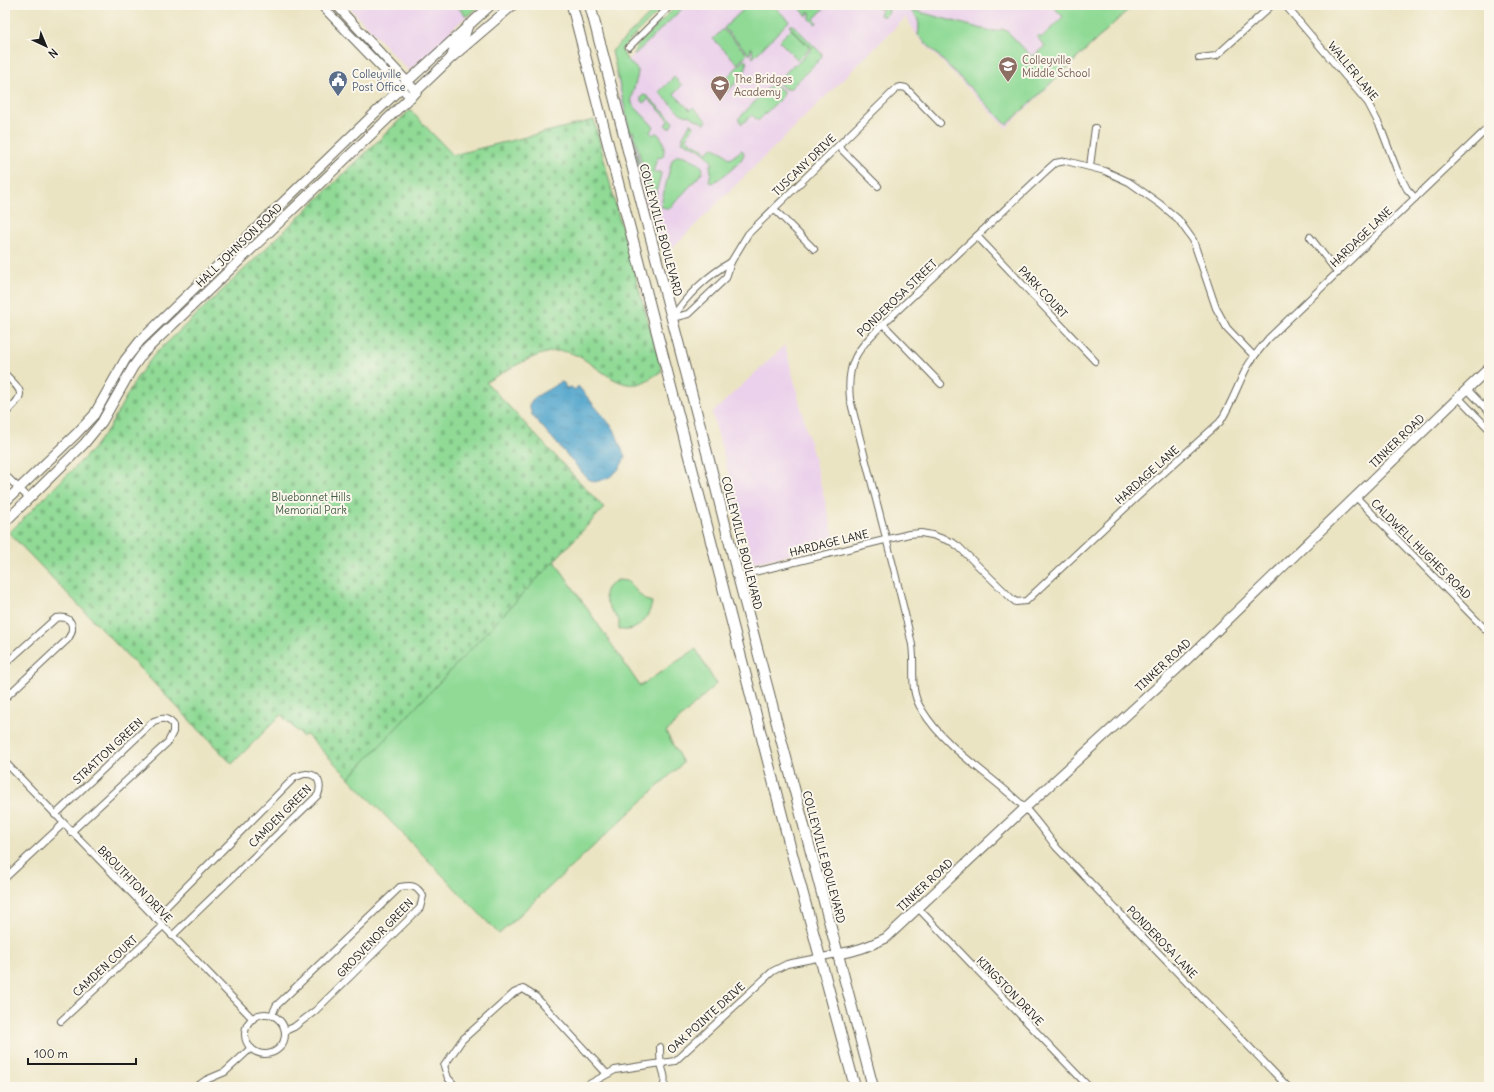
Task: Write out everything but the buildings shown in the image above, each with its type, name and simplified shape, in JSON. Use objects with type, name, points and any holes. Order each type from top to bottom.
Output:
[{"type":"main road","name":"HALL JOHNSON ROAD","points":[[5,502],[94,415],[125,360],[140,341],[404,85],[490,5]]},
{"type":"main road","name":"HALL JOHNSON ROAD","points":[[5,522],[84,444],[97,427],[133,367],[144,352],[451,58],[513,5]]},
{"type":"main road","points":[[572,5],[764,746],[855,1087]]},
{"type":"main road","name":"COLLEYVILLE BOULEVARD","points":[[590,5],[738,576],[873,1087]]},
{"type":"main road","points":[[451,58],[455,47],[466,35],[468,25]]},
{"type":"main road","points":[[654,322],[672,318]]},
{"type":"main road","name":"TINKER ROAD","points":[[837,954],[852,952],[886,938],[1175,671],[1489,368]]},
{"type":"main road","points":[[764,746],[781,739]]},
{"type":"street","points":[[322,5],[414,95]]},
{"type":"street","points":[[336,5],[404,85]]},
{"type":"street","points":[[629,47],[671,5]]},
{"type":"street","points":[[1200,58],[1216,56],[1272,5]]},
{"type":"street","name":"WALLER LANE","points":[[1285,5],[1368,103],[1380,126],[1398,170],[1408,189],[1416,198]]},
{"type":"street","name":"TUSCANY DRIVE","points":[[672,318],[688,314],[726,278],[731,262],[748,234],[898,88],[906,88],[940,123]]},
{"type":"street","name":"HARDAGE LANE","points":[[738,576],[921,532],[952,542],[1012,599],[1016,602],[1026,601],[1220,422],[1226,413],[1246,369],[1254,356],[1268,339],[1489,127]]},
{"type":"street","points":[[1090,166],[1095,128]]},
{"type":"street","points":[[838,146],[878,186]]},
{"type":"street","name":"PONDEROSA STREET","points":[[1025,808],[968,761],[945,739],[920,708],[915,697],[913,687],[912,642],[888,539],[872,486],[850,399],[850,370],[861,346],[1055,163],[1066,161],[1090,166],[1129,182],[1178,219],[1193,240],[1216,308],[1227,328],[1254,356]]},
{"type":"street","points":[[774,209],[814,249]]},
{"type":"street","name":"PARK COURT","points":[[976,236],[1095,361]]},
{"type":"street","points":[[1310,237],[1338,273]]},
{"type":"street","name":"TUSCANY DRIVE","points":[[672,318],[680,305],[717,270],[731,262]]},
{"type":"street","points":[[702,285],[710,293]]},
{"type":"street","points":[[883,324],[941,384]]},
{"type":"street","points":[[5,374],[19,389],[20,397],[5,414]]},
{"type":"street","points":[[1467,389],[1489,412]]},
{"type":"street","points":[[1458,397],[1489,429]]},
{"type":"street","points":[[5,476],[29,498]]},
{"type":"street","name":"CALDWELL HUGHES ROAD","points":[[1356,497],[1489,633]]},
{"type":"street","points":[[5,664],[56,618],[64,617],[69,619],[72,625],[71,634],[68,639],[5,698]]},
{"type":"street","name":"STRATTON GREEN","points":[[55,815],[154,721],[162,718],[168,719],[173,724],[173,732],[168,742],[71,832]]},
{"type":"street","name":"BROUTHTON DRIVE","points":[[5,762],[252,1019]]},
{"type":"street","name":"CAMDEN GREEN","points":[[155,918],[295,778],[305,774],[318,779],[321,788],[318,795],[172,936]]},
{"type":"street","name":"PONDEROSA LANE","points":[[1025,808],[1056,848],[1288,1087]]},
{"type":"street","points":[[5,878],[63,824]]},
{"type":"street","name":"GROSVENOR GREEN","points":[[272,1015],[276,1006],[400,887],[410,885],[415,887],[420,892],[423,896],[420,908],[315,1011],[294,1028],[285,1031]]},
{"type":"street","name":"KINGSTON DRIVE","points":[[918,908],[1089,1087]]},
{"type":"street","name":"CAMDEN COURT","points":[[61,1021],[163,926]]},
{"type":"street","name":"OAK POINTE DRIVE","points":[[584,1087],[615,1070],[675,1061],[773,971],[787,964],[837,954]]},
{"type":"street","points":[[456,1087],[448,1078],[444,1066],[448,1059],[462,1040],[514,993],[523,989],[536,997],[606,1074]]},
{"type":"street","points":[[259,1015],[272,1015],[280,1020],[284,1026],[285,1040],[281,1047],[275,1052],[261,1054],[251,1048],[246,1039],[246,1032],[252,1019],[259,1015]]},
{"type":"street","points":[[660,1047],[661,1064],[665,1084],[663,1087]]},
{"type":"street","points":[[196,1087],[206,1080],[225,1072],[251,1048]]},
{"type":"shaded area","points":[[347,5],[480,5],[452,29],[443,40],[409,71]]},
{"type":"shaded area","name":"The Bridges Academy","points":[[686,5],[1133,5],[1006,128],[918,37],[906,17],[665,255],[647,211],[625,133],[616,72]]},
{"type":"shaded area","points":[[785,345],[836,544],[753,563],[712,413]]},
{"type":"green space","points":[[456,5],[481,5],[468,16],[465,15]]},
{"type":"green space","points":[[659,5],[665,5],[621,49],[627,60],[638,70],[632,96],[632,104],[654,127],[650,132],[653,135],[656,132],[664,143],[663,157],[657,158],[653,172],[660,172],[661,174],[653,205],[633,131],[631,132],[651,206],[649,205],[630,132],[612,51]]},
{"type":"green space","points":[[677,5],[686,5],[634,54],[636,47]]},
{"type":"green space","points":[[748,5],[773,5],[789,21],[753,58],[752,48],[750,55],[724,28]]},
{"type":"green space","points":[[797,5],[827,5],[814,19],[817,22],[816,24],[810,19],[810,12],[808,12],[807,16]]},
{"type":"green space","points":[[866,5],[888,5],[889,11],[885,16],[882,16],[880,15],[882,9]]},
{"type":"green space","name":"Colleyville Middle School","points":[[1052,5],[1133,5],[1007,125],[918,35],[918,22],[912,12],[912,10],[990,31],[1002,29],[1007,31],[1032,57],[1045,46],[1037,37],[1039,35],[1041,38],[1063,17]]},
{"type":"green space","points":[[793,25],[822,54],[821,58],[790,89],[785,89],[777,82],[794,64],[796,65],[812,49],[789,26]]},
{"type":"green space","points":[[723,29],[747,54],[738,64],[713,39]]},
{"type":"green space","points":[[791,29],[810,48],[798,60],[779,41]]},
{"type":"green space","points":[[745,59],[747,64],[746,69],[740,79],[722,96],[716,89]]},
{"type":"green space","points":[[674,77],[682,85],[674,94],[690,110],[693,107],[707,121],[705,124],[688,115],[687,116],[680,113],[659,92]]},
{"type":"green space","points":[[773,83],[783,91],[783,96],[758,121],[752,115],[742,124],[738,119]]},
{"type":"green space","points":[[643,95],[647,96],[672,120],[673,122],[670,128],[665,125],[669,120],[648,99],[643,103],[641,101]]},
{"type":"green space","name":"Bluebonnet Hills Memorial Park","points":[[410,110],[453,155],[594,120],[616,207],[662,371],[641,383],[629,384],[620,382],[576,355],[557,351],[536,356],[486,382],[604,508],[349,778],[306,734],[303,737],[281,715],[232,764],[9,533],[93,449],[110,426],[136,379],[154,355]]},
{"type":"green space","points":[[690,124],[694,126],[686,139],[708,152],[712,147],[724,153],[730,159],[742,150],[744,153],[743,157],[736,165],[712,183],[709,182],[711,172],[710,165],[713,164],[711,160],[700,150],[682,142],[684,138],[682,138]]},
{"type":"green space","points":[[677,155],[694,160],[702,167],[703,172],[669,209],[666,209],[662,207],[661,204],[672,160]]},
{"type":"green space","points":[[554,560],[640,686],[696,649],[716,684],[666,732],[683,763],[499,934],[349,778]]},
{"type":"green space","points":[[618,580],[627,581],[645,600],[652,602],[651,608],[645,619],[636,627],[631,629],[619,629],[619,620],[605,599],[607,589],[611,584]]},
{"type":"water","points":[[561,382],[564,383],[566,388],[571,387],[575,390],[578,386],[614,429],[625,457],[623,463],[617,471],[605,479],[594,482],[587,478],[532,415],[529,405],[532,400]]},
{"type":"place","name":"Colleyville Middle School","points":[[1008,83]]},
{"type":"place","name":"Colleyville Post Office","points":[[338,97]]},
{"type":"place","name":"The Bridges Academy","points":[[720,102]]}]
